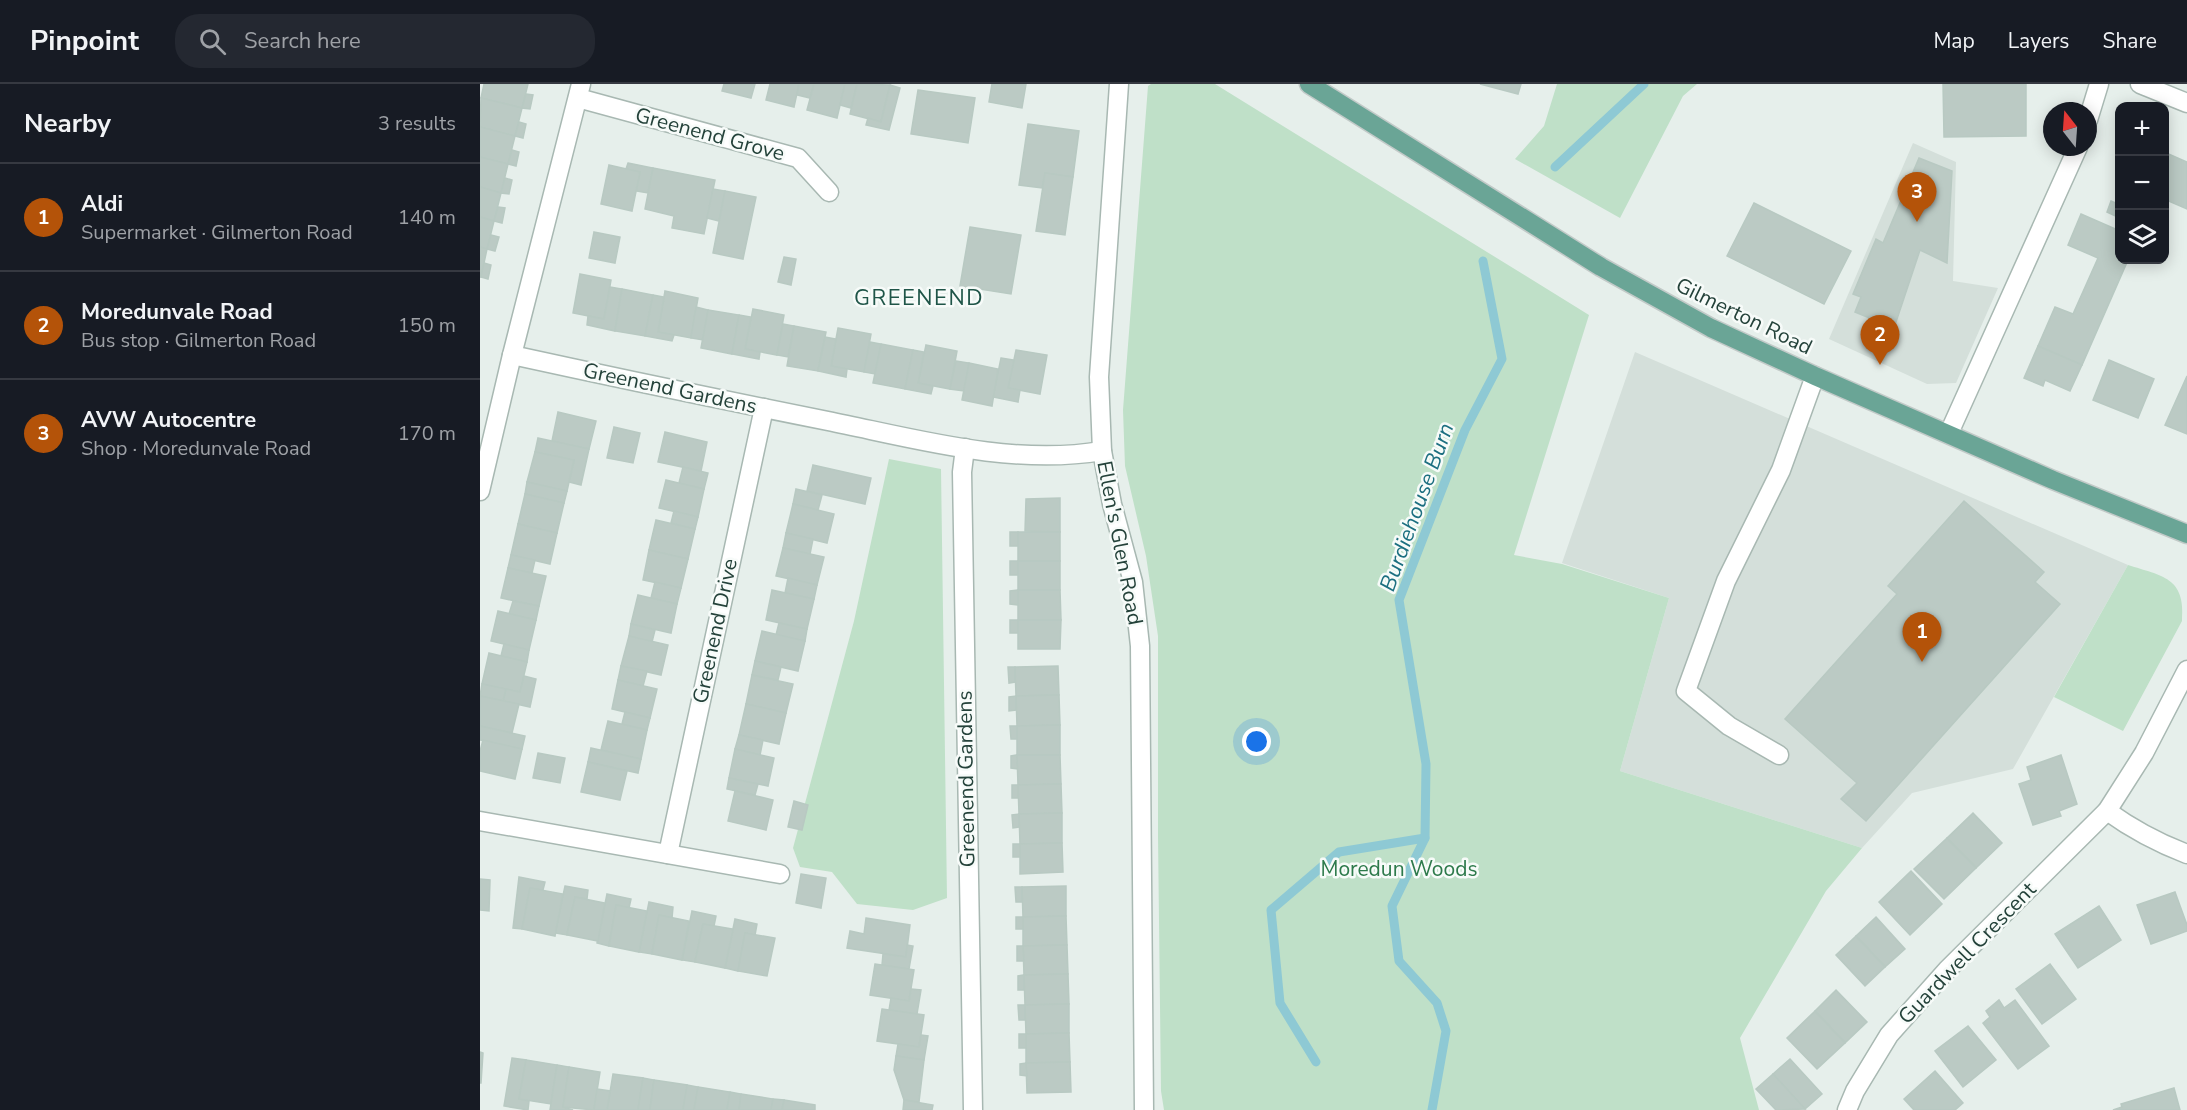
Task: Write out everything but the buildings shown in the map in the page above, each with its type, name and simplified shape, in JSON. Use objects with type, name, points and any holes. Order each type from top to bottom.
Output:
[{"type":"main road","name":"Gilmerton Road","points":[[1309,84],[1600,267],[1711,328],[2053,480],[2187,534]]},
{"type":"street","name":"Ellen's Glen Road","points":[[1119,84],[1099,377],[1102,451],[1112,504],[1133,582],[1140,646],[1143,1110]]},
{"type":"street","points":[[2094,102],[2099,84]]},
{"type":"street","points":[[2140,84],[2187,103]]},
{"type":"street","name":"Greenend Grove","points":[[512,355],[579,91],[798,158],[829,192]]},
{"type":"street","points":[[1949,433],[2074,156]]},
{"type":"street","name":"Greenend Gardens","points":[[512,355],[965,448],[1048,456],[1102,451]]},
{"type":"street","points":[[480,491],[512,355]]},
{"type":"street","points":[[1779,755],[1729,726],[1686,691],[1726,581],[1781,470],[1815,376]]},
{"type":"street","name":"Greenend Drive","points":[[668,854],[764,408]]},
{"type":"street","name":"Greenend Gardens","points":[[965,448],[962,472],[963,619],[973,1110]]},
{"type":"street","name":"Guardwell Crescent","points":[[1847,1110],[1855,1091],[1889,1035],[1947,970],[2107,811],[2144,753],[2187,670]]},
{"type":"street","points":[[2107,811],[2124,823],[2187,854]]},
{"type":"street","points":[[480,821],[780,874]]},
{"type":"shaded area","points":[[1913,143],[1956,162],[1953,281],[1998,288],[1956,383],[1927,384],[1829,339]]},
{"type":"shaded area","points":[[1635,352],[2128,565],[2013,769],[1912,793],[1862,848],[1620,771],[1669,598],[1562,563]]},
{"type":"green space","name":"Moredun Woods","points":[[1151,84],[1215,84],[1589,315],[1514,555],[1562,564],[1669,598],[1620,771],[1862,848],[1826,891],[1740,1038],[1759,1110],[1164,1110],[1161,1091],[1158,636],[1146,556],[1125,466],[1123,410],[1148,86]]},
{"type":"green space","points":[[1557,84],[1697,84],[1683,96],[1620,218],[1515,159],[1544,126]]},
{"type":"green space","points":[[889,459],[941,469],[947,898],[913,910],[857,904],[832,872],[800,867],[793,848],[854,621]]},
{"type":"green space","points":[[2128,565],[2161,576],[2176,587],[2182,606],[2182,621],[2123,731],[2054,697]]},
{"type":"waterway","name":"Burdiehouse Burn","points":[[1555,167],[1644,84]]},
{"type":"waterway","name":"Burdiehouse Burn","points":[[1432,1110],[1446,1031],[1437,1003],[1399,961],[1392,906],[1425,838],[1426,764],[1399,600],[1465,430],[1502,359],[1483,261]]},
{"type":"waterway","points":[[1316,1062],[1280,1003],[1271,910],[1339,852],[1425,838]]},
{"type":"place","name":"AVW Autocentre","points":[[1917,222]]},
{"type":"place","name":"Moredunvale Road","points":[[1880,365]]},
{"type":"place","name":"Aldi","points":[[1922,662]]},
{"type":"district","name":"GREENEND","points":[[919,298]]}]
